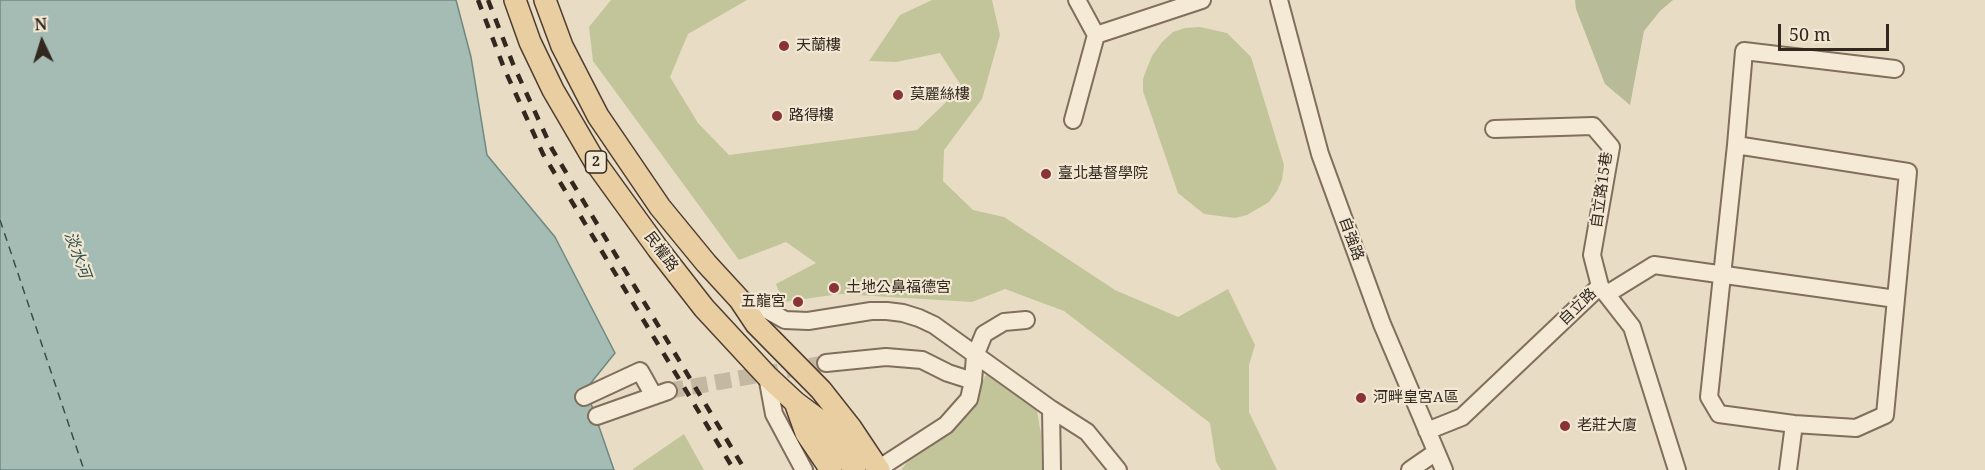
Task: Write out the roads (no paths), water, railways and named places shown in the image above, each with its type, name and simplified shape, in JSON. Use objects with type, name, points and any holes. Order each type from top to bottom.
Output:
[{"type":"main road","name":"民權路","points":[[514,0],[530,42],[553,90],[596,162],[658,249],[705,308],[767,376],[795,402],[823,423],[855,470]]},
{"type":"main road","name":"民權路","points":[[545,0],[562,46],[603,124],[660,207],[740,300],[756,324],[821,390],[879,469]]},
{"type":"main road","points":[[795,402],[806,433],[831,470]]},
{"type":"street","points":[[1073,120],[1096,35],[1077,0]]},
{"type":"street","points":[[1096,35],[1202,0]]},
{"type":"street","name":"自強路","points":[[1279,0],[1320,154],[1382,324],[1444,470]]},
{"type":"street","points":[[1736,145],[1908,172],[1885,416],[1856,428],[1794,424],[1719,414],[1709,397],[1744,51],[1895,69]]},
{"type":"street","name":"自立路15巷","points":[[1494,129],[1593,126],[1611,147],[1592,255],[1603,290]]},
{"type":"street","points":[[1603,290],[1654,265],[1896,299]]},
{"type":"street","name":"自立路","points":[[1427,431],[1462,417],[1603,290],[1632,327],[1677,470]]},
{"type":"street","name":"民權路","points":[[740,300],[765,309],[785,320],[808,321],[871,311],[887,311],[903,313],[934,326],[1050,409],[1087,432],[1118,470]]},
{"type":"street","points":[[879,469],[946,425],[969,399],[975,356],[984,334],[1004,322],[1026,320]]},
{"type":"street","points":[[826,363],[886,357],[922,360],[948,373],[973,381]]},
{"type":"street","points":[[584,397],[640,371],[661,393],[597,416]]},
{"type":"street","points":[[767,376],[774,414],[804,470]]},
{"type":"street","points":[[1050,409],[1052,470]]},
{"type":"street","points":[[1788,470],[1794,424]]},
{"type":"street","points":[[1410,470],[1436,452]]},
{"type":"water","name":"淡水河","points":[[0,0],[456,0],[471,57],[487,155],[555,237],[615,353],[586,389],[614,470],[0,470]]},
{"type":"tunnel","points":[[668,391],[826,363]]},
{"type":"railway","points":[[478,0],[504,68],[543,154],[734,470]]},
{"type":"railway","points":[[488,0],[513,64],[552,149],[745,470]]},
{"type":"place","name":"天蘭樓","points":[[784,46]]},
{"type":"place","name":"莫麗絲樓","points":[[898,95]]},
{"type":"place","name":"路得樓","points":[[777,116]]},
{"type":"place","name":"臺北基督學院","points":[[1046,174]]},
{"type":"place","name":"土地公鼻福德宮","points":[[834,288]]},
{"type":"place","name":"五龍宮","points":[[798,302]]},
{"type":"place","name":"河畔皇宮A區","points":[[1361,398]]},
{"type":"place","name":"老莊大廈","points":[[1565,426]]}]
